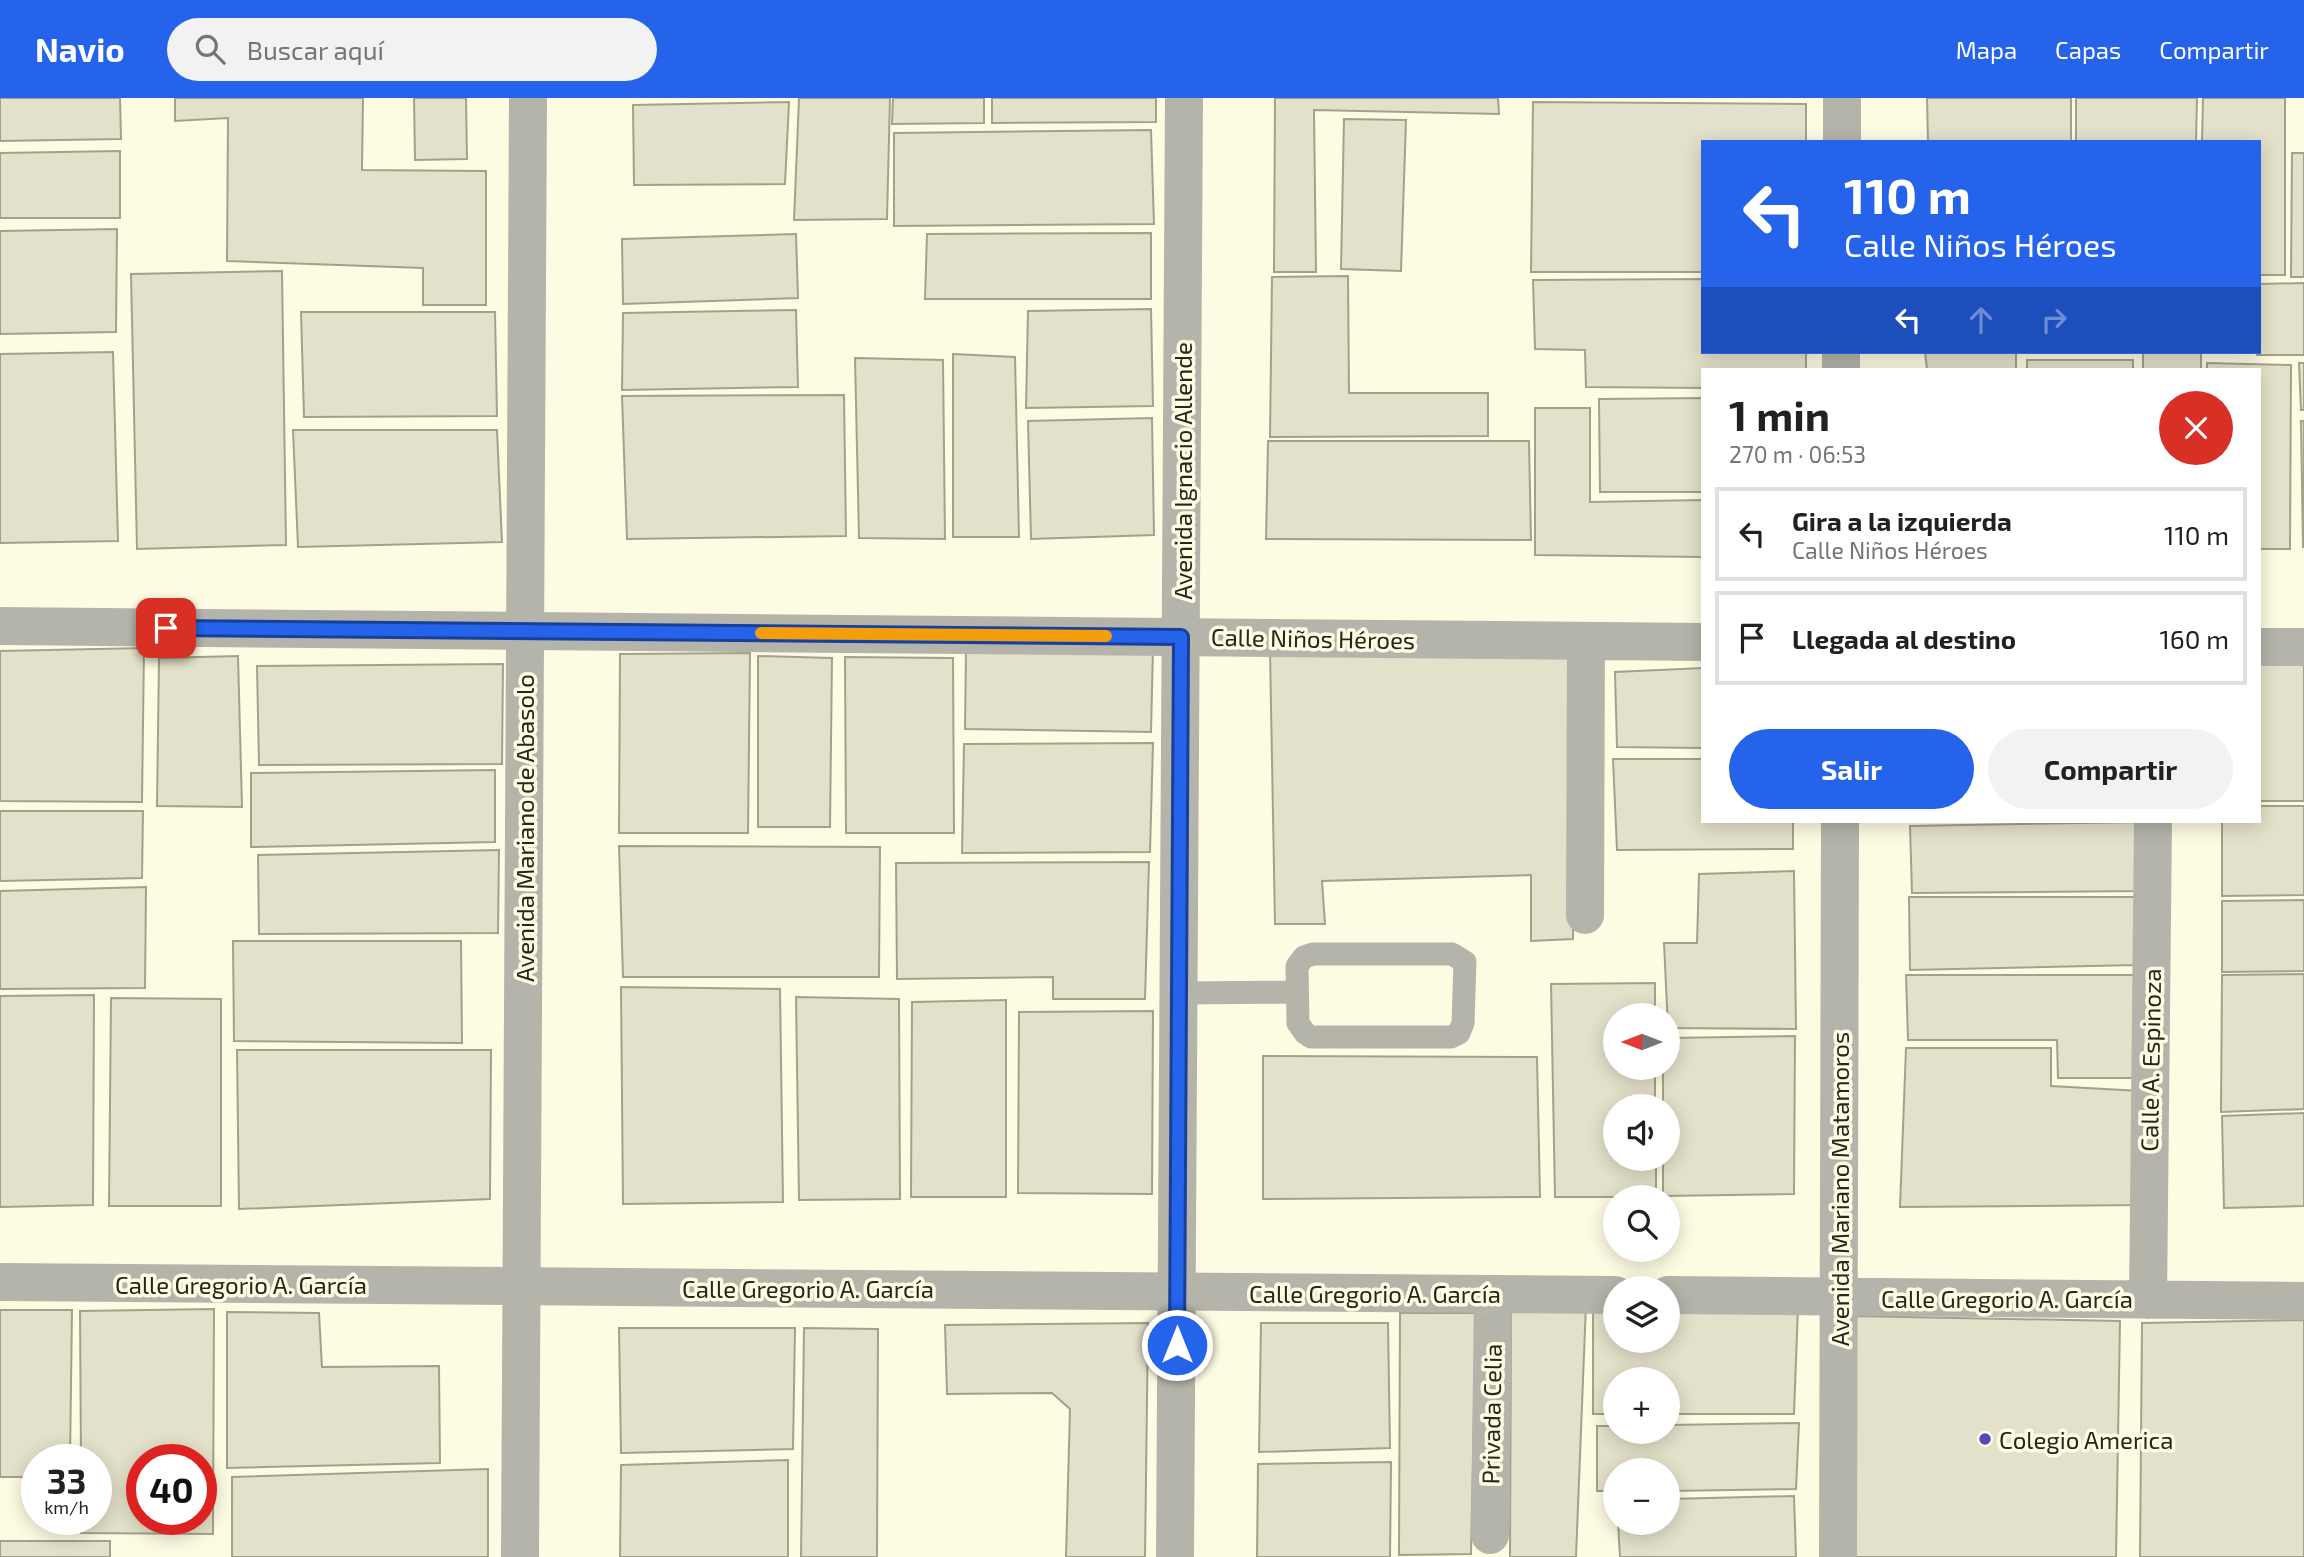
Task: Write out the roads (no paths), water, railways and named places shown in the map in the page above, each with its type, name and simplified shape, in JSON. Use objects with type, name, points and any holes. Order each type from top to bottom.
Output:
[{"type":"street","name":"Avenida Mariano de Abasolo","points":[[520,1557],[528,98]]},
{"type":"street","name":"Avenida Ignacio Allende","points":[[1175,1557],[1184,98]]},
{"type":"street","points":[[1842,98],[1842,140]]},
{"type":"street","name":"Calle Niños Héroes","points":[[0,626],[1701,642]]},
{"type":"street","points":[[1585,915],[1586,641]]},
{"type":"street","points":[[2261,647],[2304,647]]},
{"type":"street","name":"Avenida Mariano Matamoros","points":[[1838,1557],[1840,823]]},
{"type":"street","name":"Calle A. Espinoza","points":[[2147,1300],[2152,823]]},
{"type":"street","name":"Calle Gregorio A. García","points":[[0,1282],[1603,1295]]},
{"type":"street","name":"Privada Celia","points":[[1490,1535],[1493,1294]]},
{"type":"street","name":"Calle Gregorio A. García","points":[[1680,1296],[2304,1301]]},
{"type":"lane","points":[[1313,954],[1452,954],[1465,962],[1463,1023],[1459,1033],[1451,1037],[1311,1037],[1298,1023],[1297,992],[1297,966],[1304,957],[1313,954]]},
{"type":"lane","points":[[1179,993],[1297,992]]},
{"type":"place","name":"Colegio America","points":[[1985,1439]]}]
